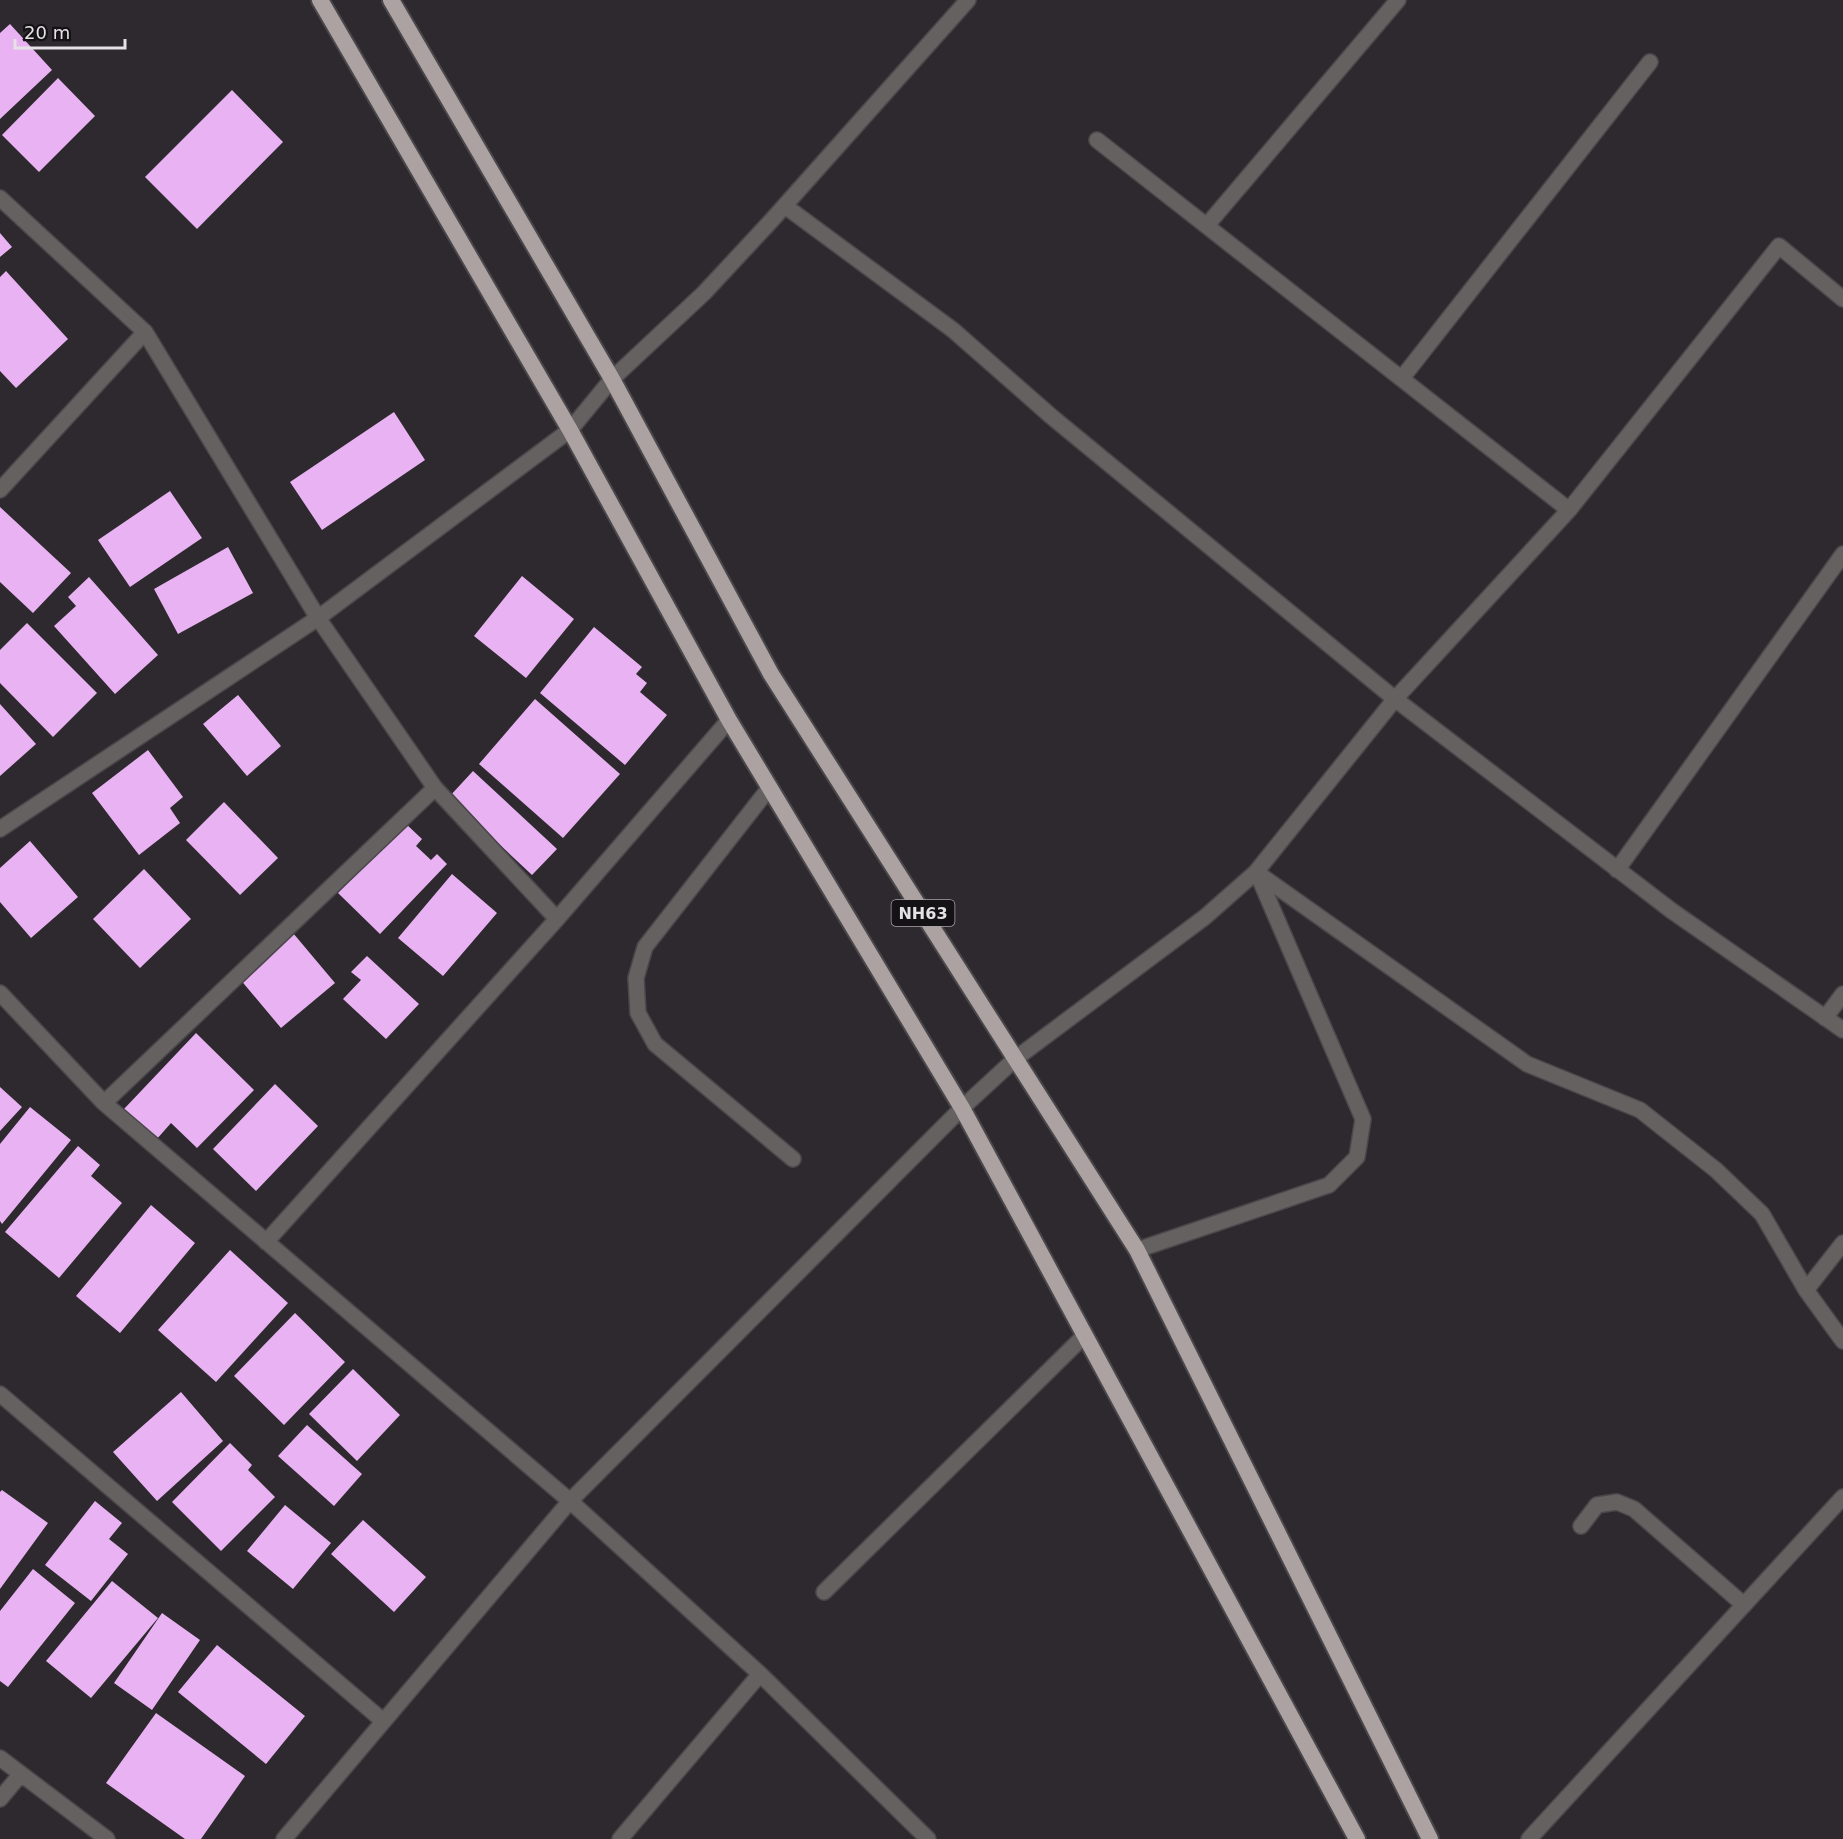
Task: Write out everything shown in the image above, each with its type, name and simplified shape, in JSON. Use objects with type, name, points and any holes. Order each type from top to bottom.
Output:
[{"type":"highway","points":[[320,0],[570,430],[729,720],[962,1108],[1357,1839]]},
{"type":"highway","name":"NH63","points":[[391,0],[612,379],[771,674],[1137,1250],[1430,1839]]},
{"type":"street","points":[[0,829],[318,618],[570,430],[612,379],[704,293],[785,206],[968,0]]},
{"type":"street","points":[[1208,224],[1398,0]]},
{"type":"street","points":[[1402,378],[1650,62]]},
{"type":"street","points":[[1097,140],[1208,224],[1569,510]]},
{"type":"street","points":[[0,198],[145,332],[318,618],[435,788],[557,919]]},
{"type":"street","points":[[785,206],[953,330],[1052,417],[1395,699],[1617,870],[1843,1030]]},
{"type":"street","points":[[284,1839],[382,1720],[570,1501],[962,1108],[1015,1059],[1205,917],[1256,872],[1395,699],[1569,510],[1779,246],[1843,299]]},
{"type":"street","points":[[0,490],[145,332]]},
{"type":"street","points":[[1617,870],[1843,554]]},
{"type":"street","points":[[266,1242],[557,919],[729,720]]},
{"type":"street","points":[[770,787],[645,947],[636,978],[638,1013],[655,1044],[794,1159]]},
{"type":"street","points":[[104,1102],[435,788]]},
{"type":"street","points":[[1137,1250],[1329,1185],[1358,1157],[1363,1119],[1256,872]]},
{"type":"street","points":[[1256,872],[1527,1065],[1640,1110],[1716,1170],[1762,1214],[1806,1290],[1843,1341]]},
{"type":"street","points":[[0,993],[104,1102],[570,1501],[760,1674],[928,1839]]},
{"type":"street","points":[[1825,1018],[1843,994]]},
{"type":"street","points":[[1806,1290],[1843,1243]]},
{"type":"street","points":[[824,1592],[1085,1335]]},
{"type":"street","points":[[0,1394],[382,1720]]},
{"type":"street","points":[[1529,1839],[1843,1497]]},
{"type":"street","points":[[1581,1526],[1597,1505],[1617,1502],[1634,1509],[1744,1605]]},
{"type":"street","points":[[620,1839],[760,1674]]},
{"type":"street","points":[[0,1758],[107,1839]]},
{"type":"street","points":[[0,1799],[20,1775]]},
{"type":"building","points":[[10,24],[52,70],[0,119],[0,33]]},
{"type":"building","points":[[58,78],[95,116],[39,172],[2,135]]},
{"type":"building","points":[[232,90],[283,142],[197,229],[145,177]]},
{"type":"building","points":[[0,233],[12,247],[0,257]]},
{"type":"building","points":[[6,271],[68,339],[16,388],[0,371],[0,277]]},
{"type":"building","points":[[394,412],[425,460],[322,530],[290,482]]},
{"type":"building","points":[[170,491],[202,538],[130,587],[98,540]]},
{"type":"building","points":[[0,507],[71,573],[33,613],[0,582]]},
{"type":"building","points":[[228,547],[253,593],[178,634],[154,589]]},
{"type":"building","points":[[522,576],[574,619],[526,678],[474,636]]},
{"type":"building","points":[[89,577],[158,655],[115,694],[54,626],[76,606],[68,597]]},
{"type":"building","points":[[27,623],[97,693],[53,737],[0,683],[0,650]]},
{"type":"building","points":[[594,627],[642,667],[636,674],[647,683],[640,692],[667,715],[625,765],[540,693]]},
{"type":"building","points":[[238,695],[281,746],[247,776],[203,724]]},
{"type":"building","points":[[535,699],[620,774],[563,838],[479,764]]},
{"type":"building","points":[[0,704],[36,744],[0,776]]},
{"type":"building","points":[[148,750],[183,797],[170,808],[180,823],[139,855],[92,793]]},
{"type":"building","points":[[473,771],[557,849],[532,875],[449,797]]},
{"type":"building","points":[[224,802],[278,858],[240,895],[186,840]]},
{"type":"building","points":[[405,823],[422,839],[416,846],[431,860],[437,854],[447,864],[380,934],[338,893]]},
{"type":"building","points":[[30,841],[78,897],[31,938],[0,902],[0,868]]},
{"type":"building","points":[[144,869],[191,919],[140,968],[93,919]]},
{"type":"building","points":[[452,874],[497,913],[443,976],[398,938]]},
{"type":"building","points":[[293,933],[335,983],[281,1028],[239,978]]},
{"type":"building","points":[[367,956],[419,1004],[386,1039],[343,999],[361,980],[351,972]]},
{"type":"building","points":[[196,1033],[254,1090],[197,1148],[171,1123],[156,1140],[124,1109]]},
{"type":"building","points":[[275,1084],[318,1126],[256,1191],[213,1149]]},
{"type":"building","points":[[0,1087],[22,1107],[0,1131]]},
{"type":"building","points":[[30,1107],[71,1140],[2,1224],[0,1221],[0,1144]]},
{"type":"building","points":[[78,1146],[100,1165],[91,1176],[122,1203],[59,1278],[5,1232]]},
{"type":"building","points":[[151,1205],[195,1243],[120,1333],[76,1296]]},
{"type":"building","points":[[230,1250],[288,1303],[216,1382],[158,1330]]},
{"type":"building","points":[[295,1313],[345,1362],[284,1425],[234,1376]]},
{"type":"building","points":[[353,1369],[400,1415],[357,1461],[309,1414]]},
{"type":"building","points":[[181,1392],[223,1441],[157,1501],[113,1452]]},
{"type":"building","points":[[307,1425],[362,1474],[334,1506],[278,1456]]},
{"type":"building","points":[[230,1443],[252,1465],[248,1470],[275,1497],[221,1551],[172,1502]]},
{"type":"building","points":[[2,1490],[48,1523],[0,1589],[0,1492]]},
{"type":"building","points":[[95,1501],[122,1523],[109,1539],[128,1554],[91,1601],[45,1565]]},
{"type":"building","points":[[285,1505],[331,1543],[293,1589],[247,1551]]},
{"type":"building","points":[[363,1520],[426,1577],[394,1612],[331,1554]]},
{"type":"building","points":[[33,1569],[75,1603],[8,1687],[0,1681],[0,1611]]},
{"type":"building","points":[[112,1581],[158,1618],[91,1698],[46,1661]]},
{"type":"building","points":[[162,1613],[200,1640],[152,1710],[114,1683]]},
{"type":"building","points":[[217,1645],[305,1716],[266,1764],[178,1692]]},
{"type":"building","points":[[156,1713],[245,1776],[201,1839],[185,1839],[106,1783]]}]
